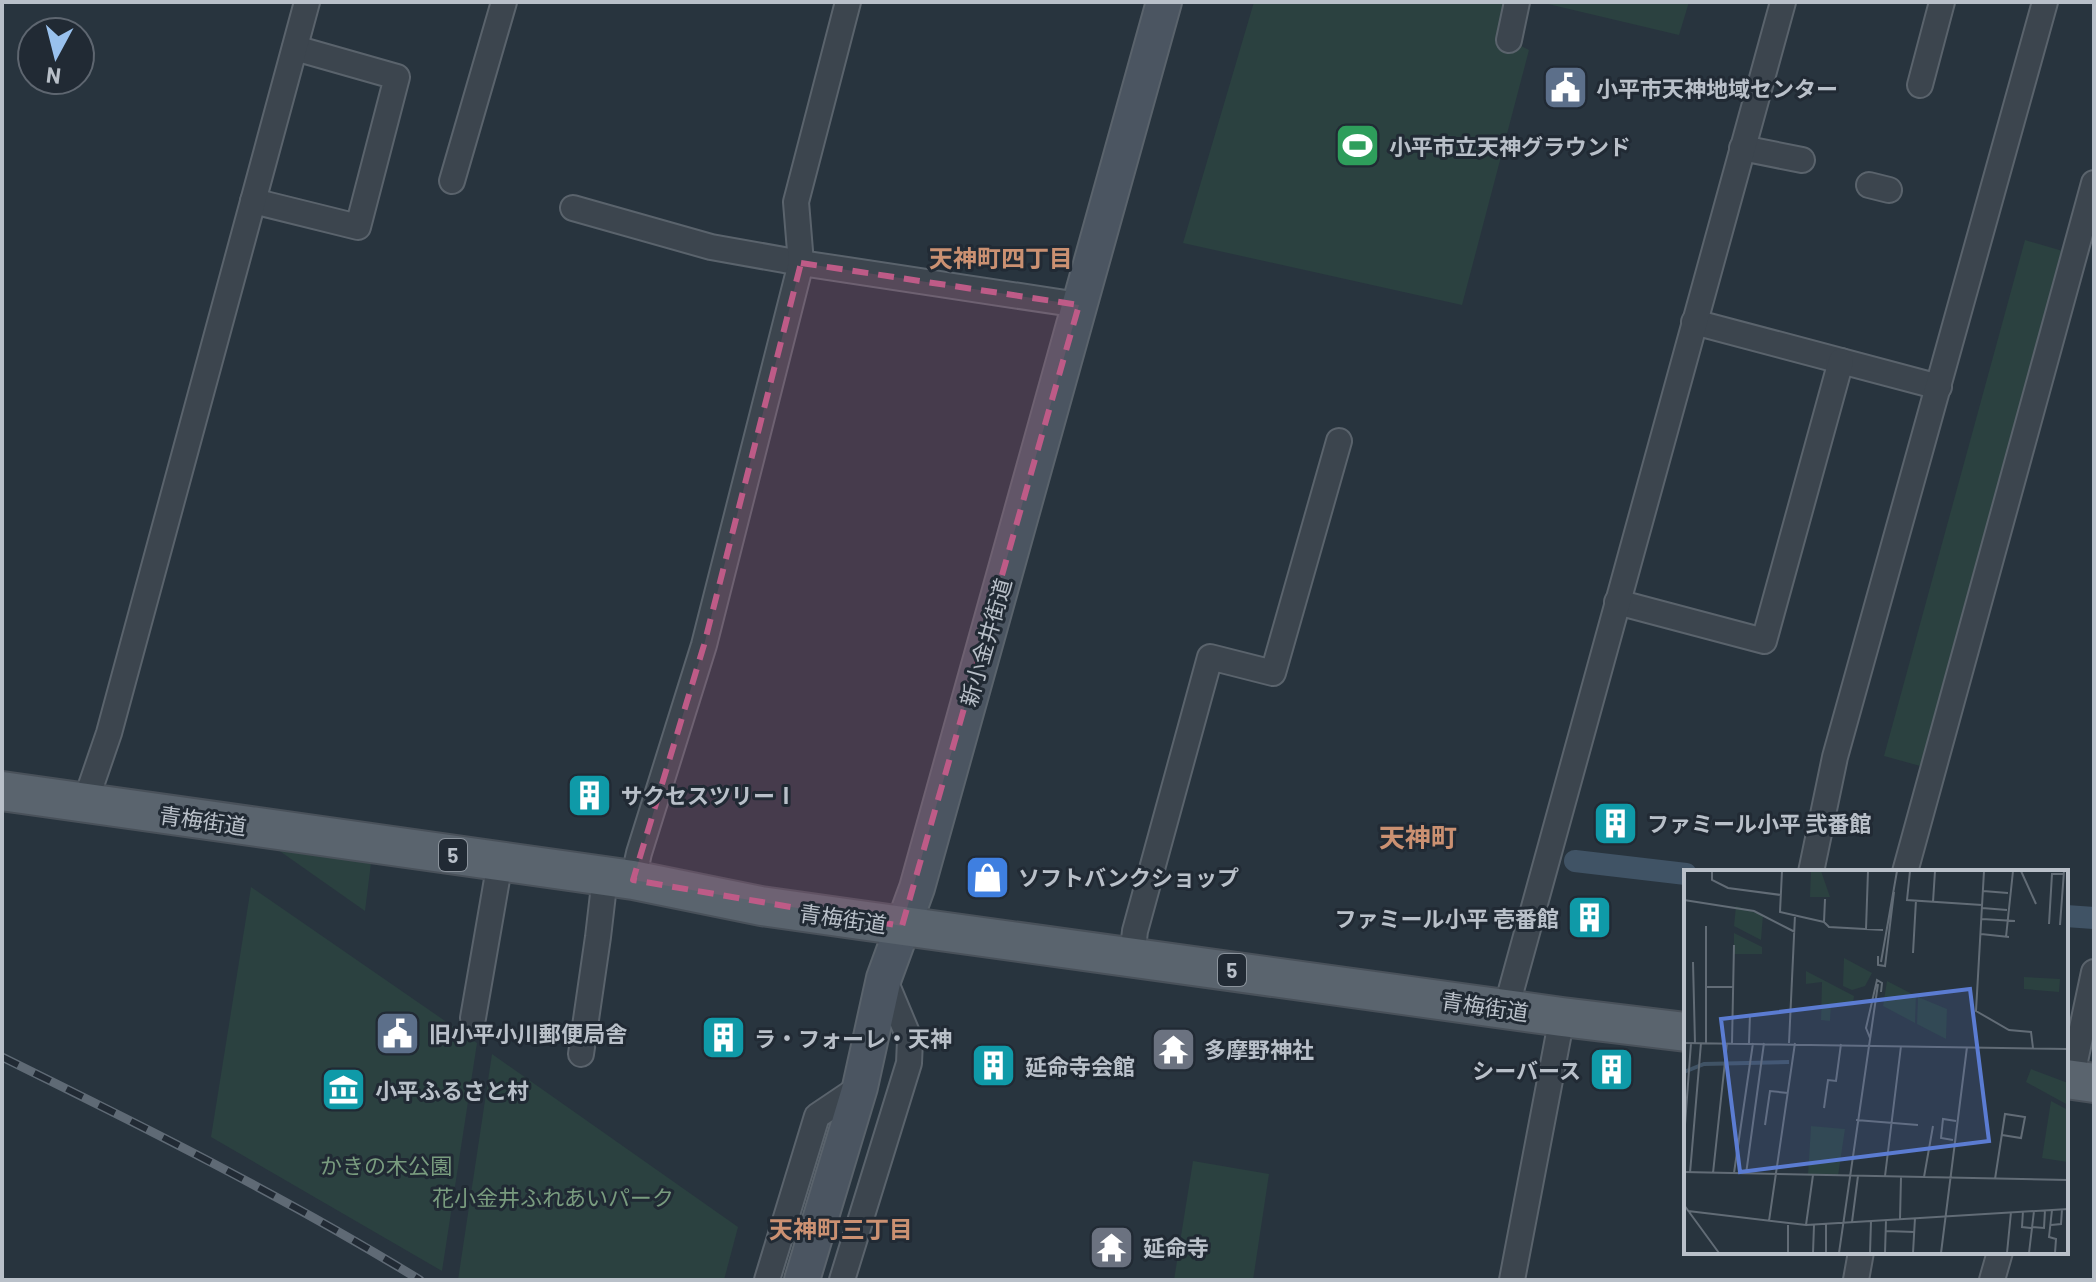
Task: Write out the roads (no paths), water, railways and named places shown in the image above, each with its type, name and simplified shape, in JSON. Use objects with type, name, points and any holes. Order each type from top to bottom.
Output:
[{"type":"main road","name":"新小金井街道","points":[[802,1280],[860,1087],[884,978],[917,888],[1164,2]]},
{"type":"main road","name":"青梅街道","points":[[2,791],[619,878],[761,906],[1684,1032]]},
{"type":"street","points":[[85,803],[109,733],[307,2]]},
{"type":"street","points":[[452,181],[504,2]]},
{"type":"street","points":[[581,1054],[598,937],[619,878],[643,839],[704,645],[801,263],[796,202],[848,2]]},
{"type":"street","points":[[1509,40],[1517,2]]},
{"type":"street","points":[[1506,1009],[1783,2]]},
{"type":"street","points":[[1920,85],[1942,2]]},
{"type":"street","points":[[1811,870],[1835,757],[2045,2]]},
{"type":"street","points":[[253,201],[358,227],[397,77],[295,48]]},
{"type":"street","points":[[1742,148],[1802,160]]},
{"type":"street","points":[[1906,870],[2094,183]]},
{"type":"street","points":[[573,208],[711,247],[1079,305]]},
{"type":"street","points":[[1694,322],[1939,387]]},
{"type":"street","points":[[1617,602],[1764,641],[1841,361]]},
{"type":"street","points":[[1132,957],[1135,931],[1210,657],[1273,673],[1339,441]]},
{"type":"street","points":[[473,1018],[500,862]]},
{"type":"street","points":[[2077,1081],[2094,972]]},
{"type":"street","points":[[842,1280],[909,1063],[910,1040],[884,978]]},
{"type":"street","points":[[1512,1280],[1562,1017]]},
{"type":"street","points":[[767,1280],[817,1116],[860,1087]]},
{"type":"street","points":[[1856,1280],[1861,1254]]},
{"type":"street","points":[[1992,1280],[1999,1254]]},
{"type":"waterway","points":[[1575,861],[1684,874]]},
{"type":"waterway","points":[[2068,916],[2094,918]]},
{"type":"railway","points":[[2,1057],[266,1191],[420,1280]]},
{"type":"place","name":"小平市天神地域センター","points":[[1565,88]]},
{"type":"place","name":"小平市立天神グラウンド","points":[[1358,146]]},
{"type":"place","name":"サクセスツリーⅠ","points":[[590,795]]},
{"type":"place","name":"ファミール小平 弐番館","points":[[1616,823]]},
{"type":"place","name":"ソフトバンクショップ","points":[[987,877]]},
{"type":"place","name":"ファミール小平 壱番館","points":[[1590,918]]},
{"type":"place","name":"旧小平小川郵便局舎","points":[[398,1033]]},
{"type":"place","name":"ラ・フォーレ・天神","points":[[723,1038]]},
{"type":"place","name":"多摩野神社","points":[[1173,1049]]},
{"type":"place","name":"延命寺会館","points":[[994,1066]]},
{"type":"place","name":"シーバース","points":[[1612,1070]]},
{"type":"place","name":"小平ふるさと村","points":[[344,1090]]},
{"type":"place","name":"延命寺","points":[[1112,1247]]},
{"type":"district","name":"天神町四丁目","points":[[1001,257]]},
{"type":"district","name":"天神町","points":[[1418,836]]},
{"type":"district","name":"天神町三丁目","points":[[841,1228]]},
{"type":"park label","name":"かきの木公園","points":[[386,1165]]},
{"type":"park label","name":"花小金井ふれあいパーク","points":[[553,1197]]}]
